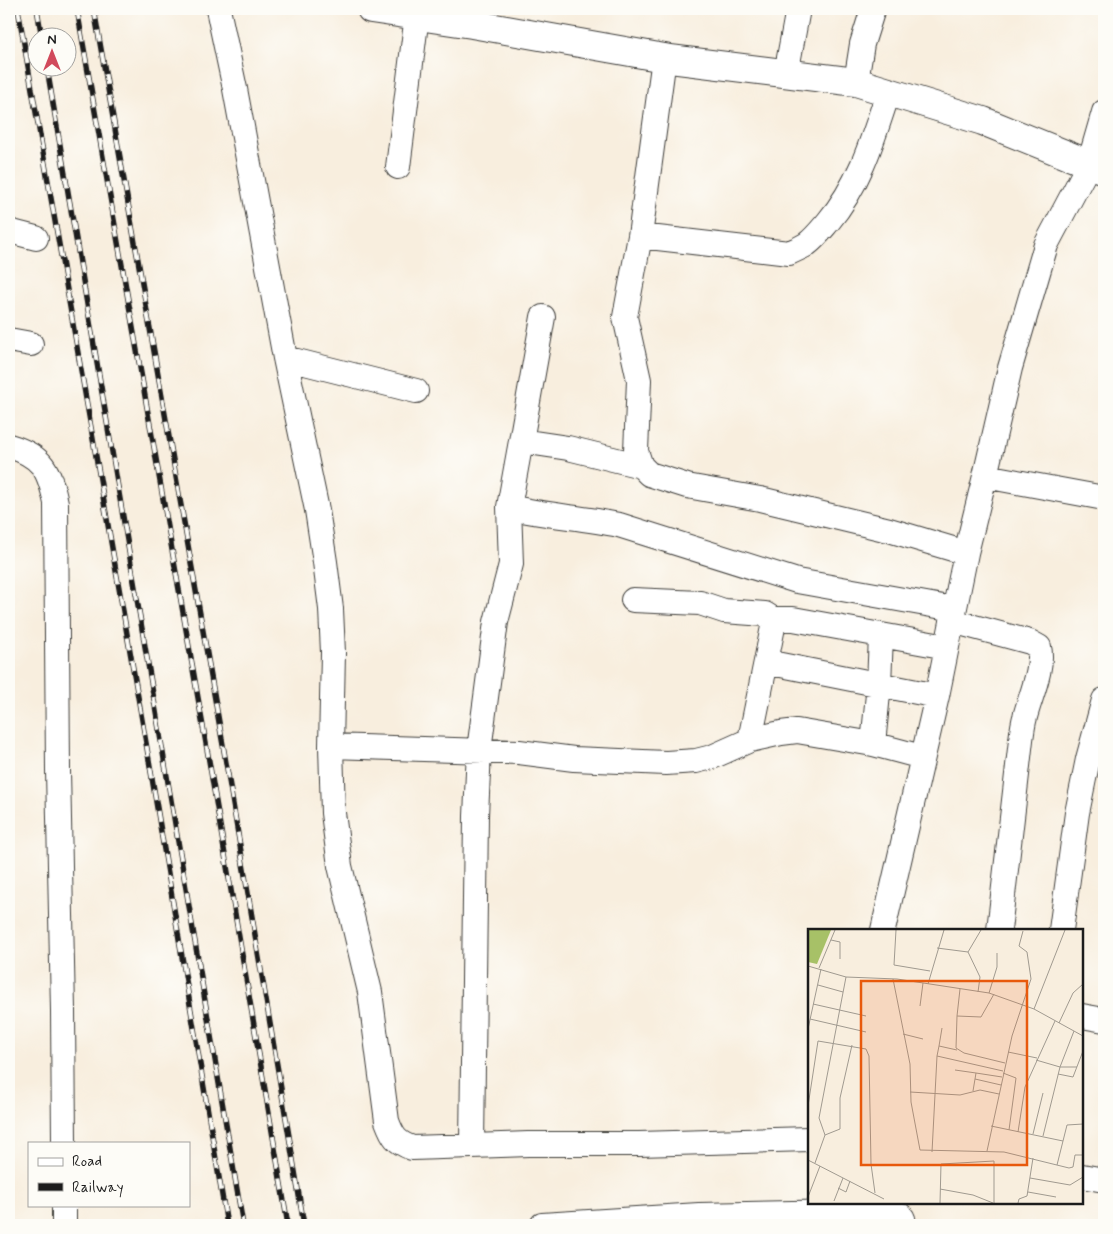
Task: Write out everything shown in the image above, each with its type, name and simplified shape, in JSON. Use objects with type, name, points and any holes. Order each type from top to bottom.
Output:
[{"type":"street","points":[[218,9],[326,562],[333,653],[333,813],[340,866],[370,992],[388,1121],[392,1136],[403,1145],[412,1148],[808,1139]]},
{"type":"street","points":[[371,9],[417,16],[448,14],[664,58],[856,82],[983,122],[1097,167]]},
{"type":"street","points":[[786,74],[798,9]]},
{"type":"street","points":[[856,82],[862,44],[873,9]]},
{"type":"street","points":[[398,167],[417,16]]},
{"type":"street","points":[[640,466],[636,451],[639,380],[625,317],[640,236],[664,58]]},
{"type":"street","points":[[640,236],[789,253],[807,244],[842,206],[854,185],[866,158],[888,92]]},
{"type":"street","points":[[883,929],[937,696],[966,553],[1010,368],[1046,245],[1097,167],[1104,112]]},
{"type":"street","points":[[9,232],[36,238]]},
{"type":"street","points":[[472,1146],[476,816],[479,750],[496,622],[511,564],[509,507],[543,317]]},
{"type":"street","points":[[285,358],[416,391]]},
{"type":"street","points":[[521,441],[568,448],[640,466],[649,474],[687,486],[760,499],[861,523],[966,553]]},
{"type":"street","points":[[9,446],[36,458],[51,477],[56,503],[64,1142]]},
{"type":"street","points":[[985,476],[1104,498]]},
{"type":"street","points":[[509,507],[533,513],[597,520],[619,525],[797,581],[953,615],[1030,642],[1039,647],[1041,654],[1040,664],[1024,719],[1021,740],[999,929]]},
{"type":"street","points":[[633,600],[700,603],[724,611],[765,614],[773,619],[793,619],[881,636],[947,646]]},
{"type":"street","points":[[750,740],[773,619]]},
{"type":"street","points":[[873,744],[879,684],[881,636]]},
{"type":"street","points":[[766,662],[937,696]]},
{"type":"street","points":[[1061,929],[1077,813],[1088,759],[1104,700]]},
{"type":"street","points":[[332,746],[519,752],[574,759],[666,763],[696,761],[712,757],[750,740],[780,732],[797,731],[873,744],[922,757]]},
{"type":"street","points":[[1083,1016],[1104,1020]]},
{"type":"street","points":[[1083,1176],[1104,1180]]},
{"type":"street","points":[[64,1206],[64,1225]]},
{"type":"street","points":[[542,1225],[699,1215],[891,1211],[903,1217],[904,1225]]},
{"type":"railway","points":[[18,9],[149,760],[227,1225]]},
{"type":"railway","points":[[37,9],[40,28]]},
{"type":"railway","points":[[77,9],[207,749],[288,1225]]},
{"type":"railway","points":[[94,9],[223,745],[304,1225]]},
{"type":"railway","points":[[49,78],[243,1225]]}]
